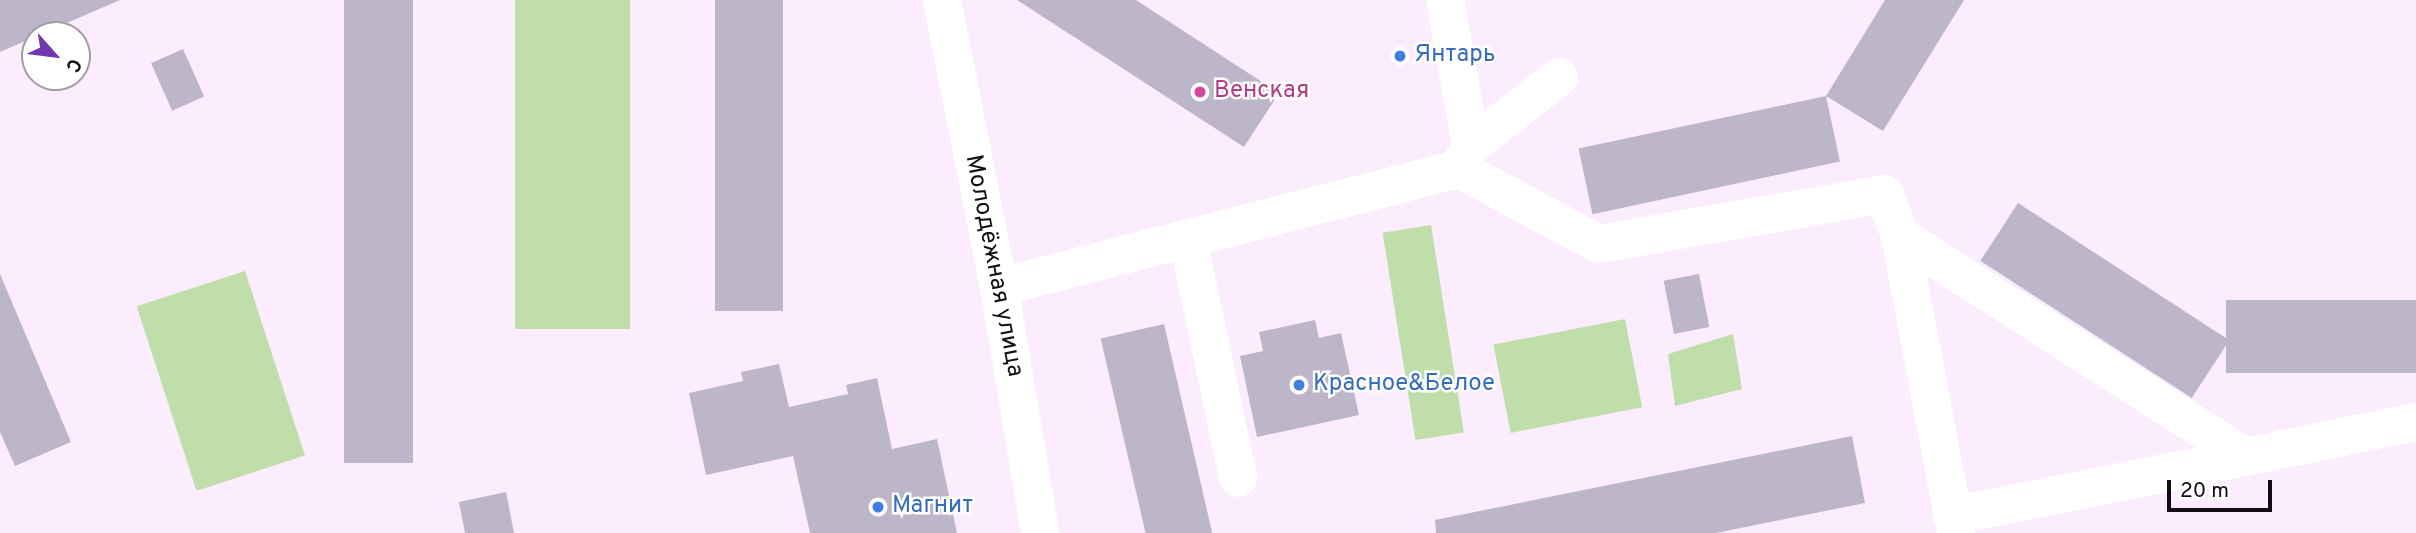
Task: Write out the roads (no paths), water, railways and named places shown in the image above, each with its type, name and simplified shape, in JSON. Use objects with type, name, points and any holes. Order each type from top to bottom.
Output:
[{"type":"street","name":"Молодёжная улица","points":[[942,0],[999,287],[1040,533]]},
{"type":"street","points":[[1445,0],[1465,157],[1599,244],[1885,194],[1900,236],[1954,525],[2245,457],[2416,422]]},
{"type":"street","points":[[999,287],[1188,240],[1465,157],[1559,77]]},
{"type":"street","points":[[1900,236],[2245,457]]},
{"type":"street","points":[[1188,240],[1238,478]]},
{"type":"place","name":"Янтарь","points":[[1400,56]]},
{"type":"place","name":"Венская","points":[[1200,92]]},
{"type":"place","name":"Красное&Белое","points":[[1299,385]]},
{"type":"place","name":"Магнит","points":[[878,507]]}]
